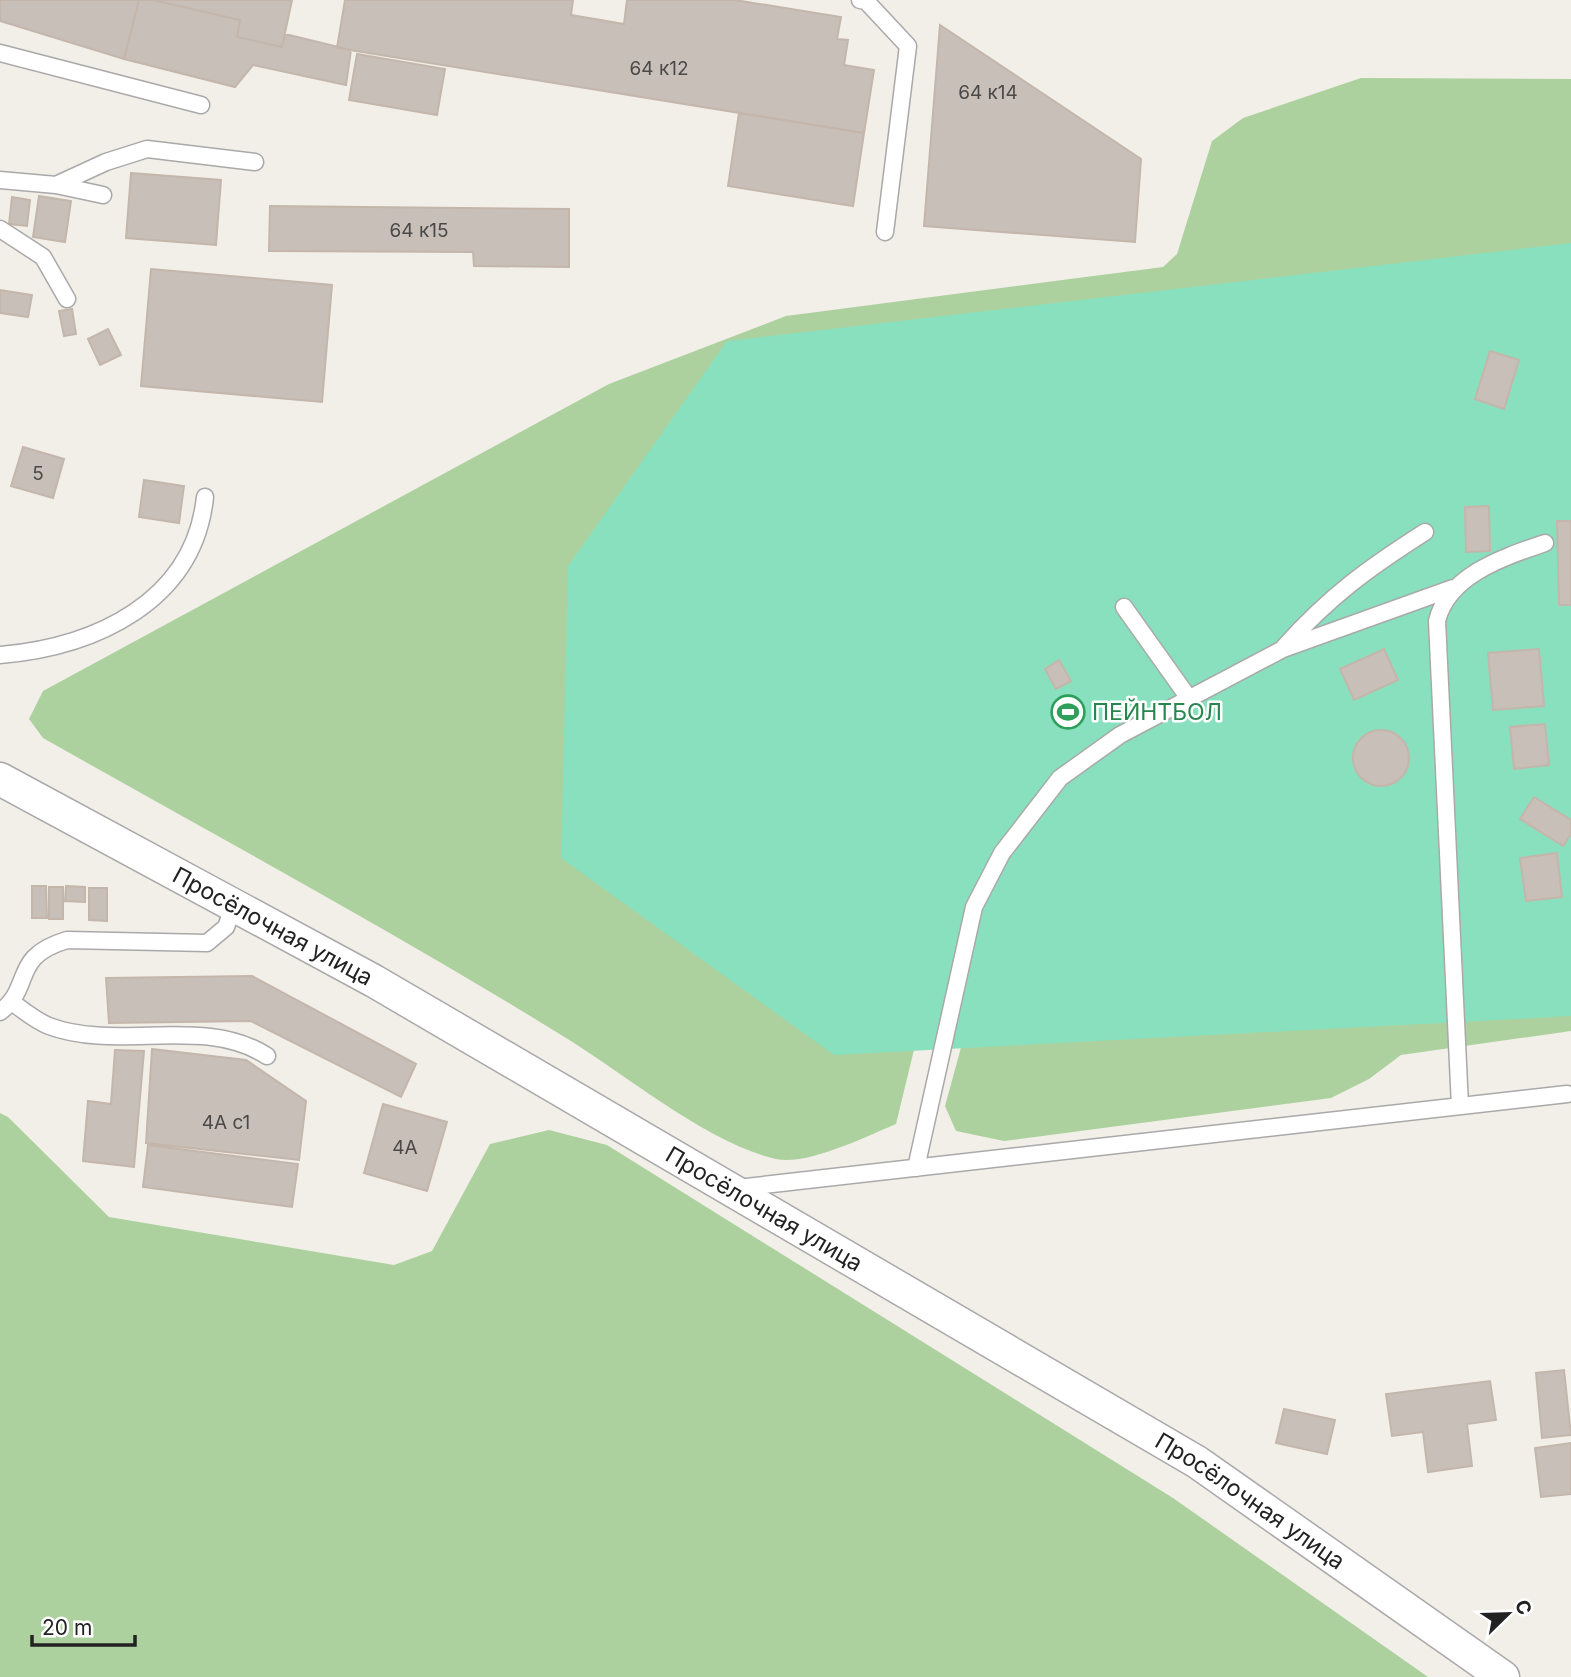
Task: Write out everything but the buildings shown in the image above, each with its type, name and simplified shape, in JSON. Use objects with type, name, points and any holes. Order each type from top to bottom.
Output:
[{"type":"street","name":"Просёлочная улица","points":[[0,779],[374,981],[1197,1462],[1503,1677]]},
{"type":"lane","points":[[860,0],[866,1],[908,46],[885,232]]},
{"type":"lane","points":[[0,53],[201,105]]},
{"type":"lane","points":[[56,185],[106,162],[148,149],[255,162]]},
{"type":"lane","points":[[0,180],[56,185],[103,195]]},
{"type":"lane","points":[[0,229],[43,257],[67,299]]},
{"type":"lane","points":[[0,655],[82,637],[123,620],[154,599],[184,566],[203,522],[205,497]]},
{"type":"lane","points":[[1283,649],[1316,611],[1351,580],[1425,532]]},
{"type":"lane","points":[[916,1168],[974,907],[1002,853],[1060,778],[1120,735],[1283,649],[1453,589],[1511,555],[1545,543]]},
{"type":"lane","points":[[1453,589],[1441,604],[1437,621],[1460,1106]]},
{"type":"lane","points":[[1124,607],[1188,697]]},
{"type":"lane","points":[[234,906],[226,927],[207,943],[67,940],[56,943],[38,953],[28,963],[6,1007],[60,1029],[115,1036],[226,1039],[250,1045],[267,1056]]},
{"type":"lane","points":[[731,1189],[1567,1094]]},
{"type":"green space","points":[[1361,78],[1571,79],[1571,321],[950,901],[896,1124],[837,1149],[789,1160],[750,1151],[723,1139],[668,1107],[566,1038],[437,960],[43,738],[29,719],[43,691],[609,384],[786,316],[1163,267],[1177,254],[1212,141],[1243,118]]},
{"type":"green space","name":"ПЕЙНТБОЛ","points":[[1571,243],[1571,1016],[834,1055],[561,858],[568,566],[727,341]]},
{"type":"green space","points":[[1571,903],[1571,1031],[1401,1055],[1369,1079],[1331,1098],[1004,1141],[956,1131],[945,1106],[974,1000]]},
{"type":"green space","points":[[0,1113],[8,1117],[109,1217],[394,1265],[432,1251],[490,1144],[549,1130],[607,1145],[1173,1498],[1428,1677],[0,1677]]},
{"type":"place","name":"ПЕЙНТБОЛ","points":[[1068,712]]}]
